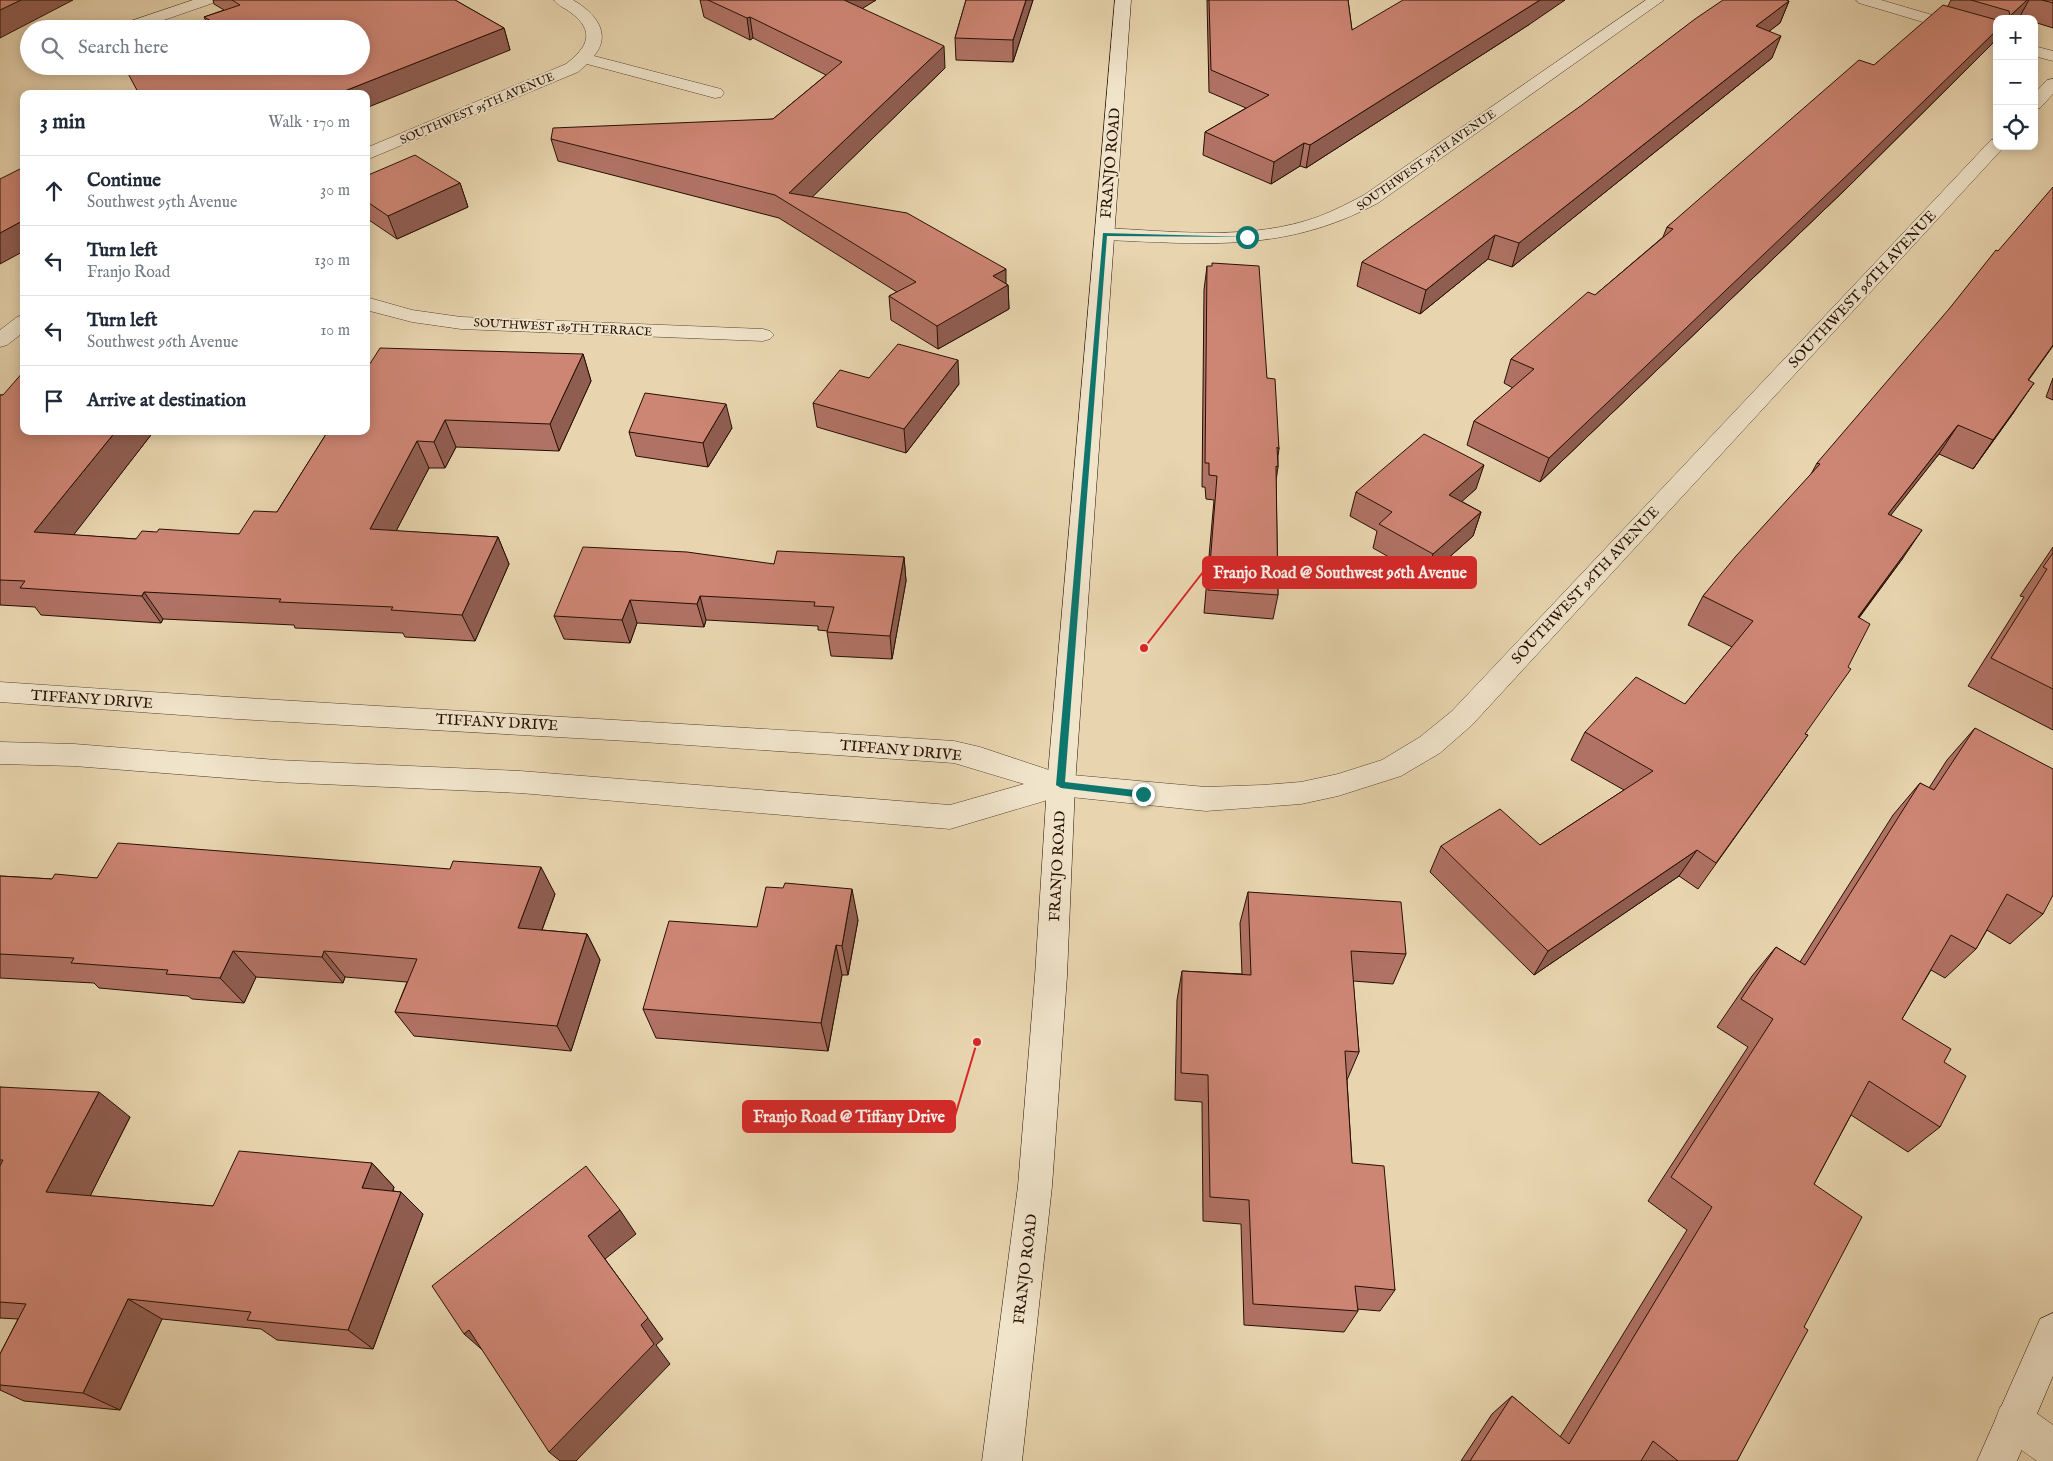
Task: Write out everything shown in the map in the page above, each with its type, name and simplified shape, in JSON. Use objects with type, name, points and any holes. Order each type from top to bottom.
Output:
[{"type":"street","points":[[149,20],[208,0]]},
{"type":"street","points":[[562,0],[581,12],[590,20],[594,28],[592,50],[586,59],[715,93]]},
{"type":"street","name":"FRANJO ROAD","points":[[1002,1461],[1035,1186],[1051,976],[1061,785],[1123,0]]},
{"type":"street","name":"SOUTHWEST 95TH AVENUE","points":[[1105,234],[1247,237],[1289,231],[1340,217],[1379,194],[1656,0]]},
{"type":"street","points":[[1864,0],[1993,38]]},
{"type":"street","points":[[2038,51],[2053,56]]},
{"type":"street","name":"SOUTHWEST 95TH AVENUE","points":[[370,153],[572,68],[586,59]]},
{"type":"street","points":[[2038,100],[2053,84]]},
{"type":"street","name":"SOUTHWEST 96TH AVENUE","points":[[1061,785],[1206,799],[1263,797],[1338,785],[1391,768],[1430,746],[1462,718],[1993,148]]},
{"type":"street","name":"SOUTHWEST 189TH TERRACE","points":[[370,304],[385,310],[415,316],[492,325],[763,335]]},
{"type":"street","points":[[0,342],[20,324]]},
{"type":"street","name":"TIFFANY DRIVE","points":[[0,692],[237,709],[628,730],[954,752],[980,758],[1061,785]]},
{"type":"street","points":[[0,753],[74,755],[277,771],[520,782],[950,817],[1061,785]]},
{"type":"street","points":[[1997,1461],[2053,1332]]},
{"type":"street","points":[[2014,1421],[2053,1449]]},
{"type":"building","points":[[0,0],[21,0],[0,10]]},
{"type":"building","points":[[232,0],[455,0],[504,28],[347,90],[137,90],[129,75],[370,75],[370,20],[209,20],[204,17],[240,5]]},
{"type":"building","points":[[708,0],[844,0],[944,46],[789,193],[907,213],[1006,269],[993,276],[1008,285],[937,326],[889,296],[916,282],[775,195],[551,139],[553,128],[773,119],[842,62],[750,17],[747,18]]},
{"type":"building","points":[[966,0],[1026,0],[1013,40],[955,38]]},
{"type":"building","points":[[1209,0],[1348,0],[1352,30],[1403,0],[1540,0],[1310,145],[1304,143],[1274,162],[1205,132],[1269,95],[1211,70]]},
{"type":"building","points":[[1723,0],[1789,1],[1756,26],[1781,36],[1519,243],[1495,235],[1426,290],[1362,262],[1582,105]]},
{"type":"building","points":[[1971,0],[2027,0],[2011,15],[2009,11]]},
{"type":"building","points":[[2042,0],[2053,0],[2053,3]]},
{"type":"building","points":[[1943,5],[1993,19],[1993,34],[1549,458],[1474,421],[1534,369],[1511,359],[1588,292],[1595,295],[1673,229],[1667,227],[1859,60],[1874,65]]},
{"type":"building","points":[[415,155],[460,183],[388,216],[370,204],[370,174]]},
{"type":"building","points":[[20,169],[20,222],[0,233],[0,179]]},
{"type":"building","points":[[2053,187],[2053,345],[2028,380],[2034,383],[1993,440],[1958,425],[1888,514],[1922,530],[1858,617],[1870,624],[1848,667],[1851,669],[1805,734],[1808,735],[1716,863],[1697,850],[1548,951],[1441,846],[1500,809],[1540,845],[1653,771],[1585,732],[1636,677],[1685,704],[1753,621],[1703,596],[1736,556],[1820,464],[1817,463],[1949,309],[1996,250],[1998,251]]},
{"type":"building","points":[[1212,263],[1259,266],[1267,378],[1275,379],[1279,449],[1277,447],[1278,467],[1276,466],[1278,595],[1208,590],[1217,476],[1209,475],[1209,463],[1205,463],[1207,266],[1212,266]]},
{"type":"building","points":[[898,344],[958,360],[904,429],[813,403],[840,370],[869,378]]},
{"type":"building","points":[[380,348],[583,354],[550,424],[445,420],[434,442],[417,441],[370,529],[498,537],[462,615],[391,610],[393,607],[279,602],[281,599],[144,592],[142,596],[20,588],[25,581],[0,580],[0,395],[3,395],[20,376],[20,435],[113,435],[34,532],[136,539],[142,531],[157,532],[159,529],[239,534],[254,511],[277,512],[325,435],[370,435],[370,364]]},
{"type":"building","points":[[645,393],[726,404],[703,443],[629,432]]},
{"type":"building","points":[[1424,434],[1484,465],[1449,495],[1481,512],[1433,554],[1379,524],[1392,512],[1356,492]]},
{"type":"building","points":[[583,547],[687,552],[774,564],[777,551],[904,557],[890,636],[827,632],[834,607],[814,606],[815,602],[700,596],[697,604],[630,600],[622,620],[554,616]]},
{"type":"building","points":[[2053,553],[2053,689],[1991,658],[2047,569],[2043,567]]},
{"type":"building","points":[[1975,728],[2053,769],[2053,895],[2043,914],[2007,894],[1976,949],[1951,935],[1902,1019],[1951,1049],[1944,1062],[1966,1076],[1940,1127],[1869,1081],[1814,1184],[1862,1217],[1804,1327],[1808,1330],[1737,1461],[1678,1461],[1653,1441],[1641,1461],[1470,1461],[1512,1396],[1569,1444],[1712,1207],[1671,1177],[1773,1019],[1741,999],[1776,947],[1805,965],[1920,783],[1934,790]]},
{"type":"building","points":[[118,843],[450,869],[453,861],[541,867],[518,928],[587,934],[557,1026],[395,1012],[417,959],[324,951],[322,957],[233,951],[220,978],[166,974],[168,970],[71,963],[74,958],[0,954],[0,876],[52,879],[55,874],[97,878]]},
{"type":"building","points":[[785,883],[852,889],[842,946],[836,945],[821,1023],[643,1009],[669,921],[757,927],[766,887],[783,888]]},
{"type":"building","points":[[1248,892],[1401,902],[1406,954],[1351,951],[1359,1052],[1345,1051],[1352,1163],[1384,1166],[1395,1290],[1355,1286],[1358,1311],[1253,1304],[1249,1200],[1210,1197],[1208,1075],[1181,1073],[1182,971],[1251,975]]},
{"type":"building","points":[[0,1087],[99,1092],[46,1192],[213,1206],[239,1151],[372,1163],[362,1188],[401,1192],[348,1330],[247,1320],[251,1312],[128,1299],[83,1393],[0,1385],[0,1354],[26,1304],[0,1302],[0,1166],[3,1160],[0,1160]]},
{"type":"building","points":[[586,1166],[620,1210],[588,1236],[648,1318],[641,1325],[654,1344],[549,1452],[469,1330],[464,1334],[432,1286]]},
{"type":"place","name":"Franjo Road @ Southwest 96th Avenue","points":[[1144,648]]},
{"type":"place","name":"Franjo Road @ Tiffany Drive","points":[[977,1042]]},
{"type":"route","points":[[1143,794],[1061,785],[1105,234],[1247,237]]}]
